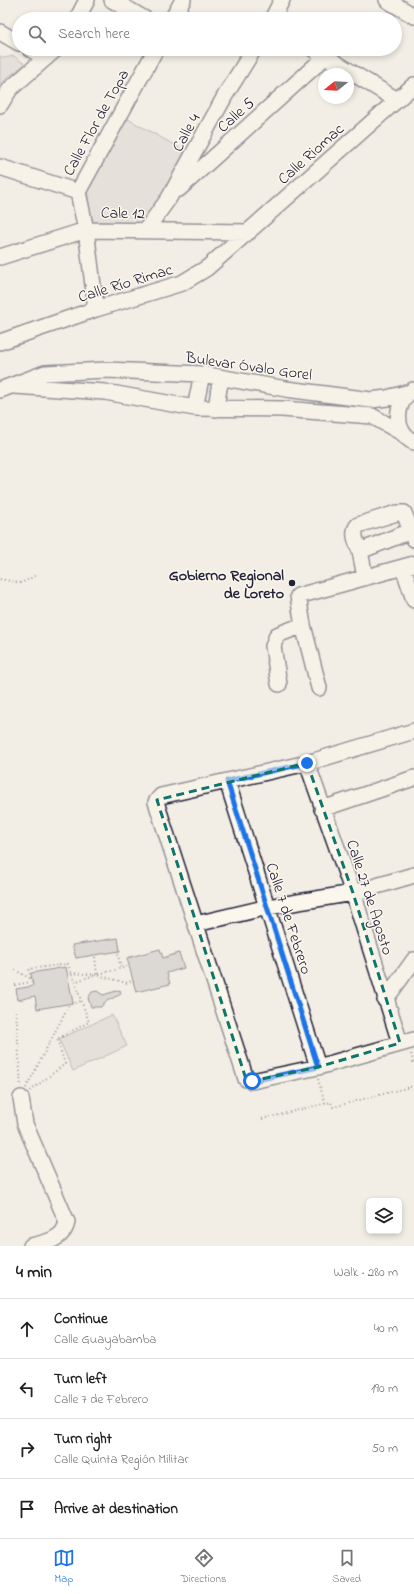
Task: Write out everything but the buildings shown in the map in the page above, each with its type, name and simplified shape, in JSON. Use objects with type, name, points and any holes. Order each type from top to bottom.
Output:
[{"type":"street","points":[[80,12],[87,0]]},
{"type":"street","points":[[112,0],[133,12]]},
{"type":"street","points":[[176,12],[183,0]]},
{"type":"street","points":[[276,12],[282,0]]},
{"type":"street","points":[[387,0],[414,16]]},
{"type":"street","points":[[0,32],[12,39]]},
{"type":"street","points":[[0,105],[10,89],[49,56]]},
{"type":"street","name":"Calle Flor de Topa","points":[[96,309],[86,230],[78,192],[152,56]]},
{"type":"street","name":"Calle 4","points":[[145,231],[169,198],[226,94],[250,56]]},
{"type":"street","name":"Calle 5","points":[[169,198],[316,56]]},
{"type":"street","points":[[324,56],[397,100]]},
{"type":"street","name":"Calle Riomac","points":[[249,232],[414,85]]},
{"type":"street","points":[[0,167],[78,192]]},
{"type":"street","name":"Cale 12","points":[[0,257],[86,230],[249,232]]},
{"type":"street","name":"Calle Río Rimac","points":[[0,342],[96,309],[182,283],[207,268],[249,232]]},
{"type":"street","name":"Bulevar Óvalo Gorel","points":[[6,388],[45,373],[106,370],[202,374],[286,389],[371,400],[387,398],[412,391]]},
{"type":"street","points":[[195,408],[202,374]]},
{"type":"street","points":[[216,409],[222,378]]},
{"type":"street","name":"Bulevar Óvalo Gorel","points":[[6,388],[105,392],[195,408],[282,409],[372,416],[402,432],[414,442]]},
{"type":"street","name":"Bulevar Óvalo Gorel","points":[[402,432],[398,420],[399,408],[412,391]]},
{"type":"street","points":[[360,551],[412,535],[404,513],[397,513],[358,525],[355,528],[355,535],[365,577]]},
{"type":"street","points":[[319,688],[303,625],[298,596],[409,565],[414,600]]},
{"type":"street","points":[[279,684],[273,646],[277,635],[303,625]]},
{"type":"street","points":[[407,1041],[317,1067],[252,1081],[246,1079],[244,1077],[196,924],[156,805],[157,800],[161,796],[307,763],[414,731]]},
{"type":"street","name":"Calle 27 de Agosto","points":[[307,763],[322,809],[353,893],[385,1000],[407,1041]]},
{"type":"street","points":[[322,809],[414,778]]},
{"type":"street","name":"Calle 7 de Febrero","points":[[227,781],[317,1067]]},
{"type":"street","points":[[196,924],[268,908],[353,893],[414,875]]},
{"type":"street","points":[[385,1000],[414,960]]},
{"type":"street","points":[[21,1098],[25,1124],[67,1222],[66,1229],[60,1236],[47,1242],[31,1246]]},
{"type":"path","points":[[0,579],[21,583],[37,575]]},
{"type":"path","points":[[118,954],[121,969]]},
{"type":"path","points":[[95,957],[98,975]]},
{"type":"path","points":[[15,985],[31,982],[30,969],[68,964],[89,1022],[57,1038],[65,1064],[21,1098]]},
{"type":"path","points":[[74,982],[127,967]]},
{"type":"path","points":[[15,970],[31,979]]},
{"type":"path","points":[[71,972],[98,975],[127,983],[131,981]]},
{"type":"path","points":[[21,1098],[68,1005],[81,1000]]},
{"type":"path","points":[[16,1011],[21,1098]]},
{"type":"path","points":[[317,1067],[325,1103]]},
{"type":"path","points":[[262,1119],[325,1103],[332,1102],[333,1107],[414,1086]]},
{"type":"highlighted area","points":[[307,763],[353,893],[400,1043],[318,1067],[252,1081],[246,1079],[157,800]]},
{"type":"shaded area","points":[[0,56],[4,58],[14,56],[25,64],[6,79],[0,88]]},
{"type":"shaded area","points":[[126,118],[185,151],[147,223],[91,222],[87,188]]},
{"type":"shaded area","points":[[112,1015],[127,1046],[73,1071],[59,1039]]},
{"type":"place","name":"Gobierno Regional de Loreto","points":[[292,583]]},
{"type":"route","points":[[252,1081],[318,1067],[227,781],[307,763]]}]
